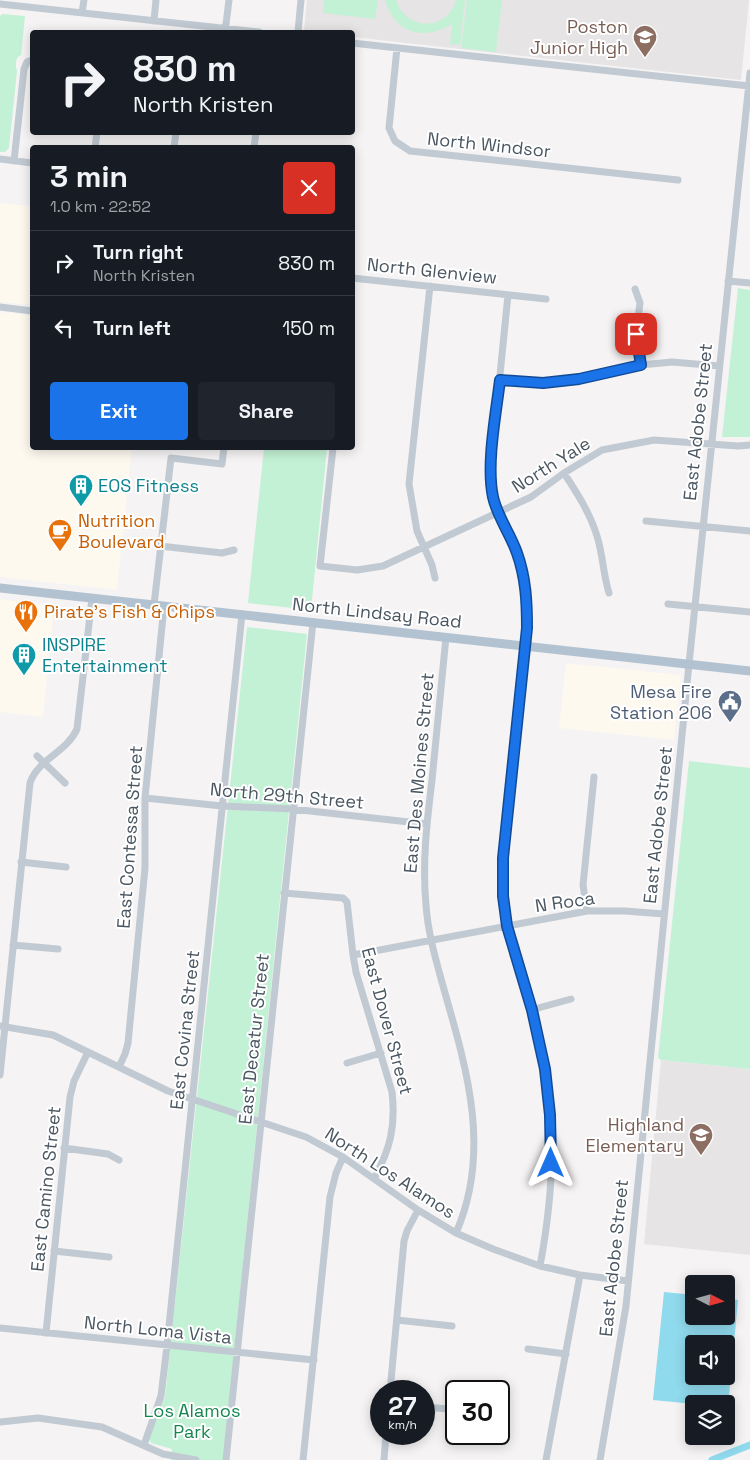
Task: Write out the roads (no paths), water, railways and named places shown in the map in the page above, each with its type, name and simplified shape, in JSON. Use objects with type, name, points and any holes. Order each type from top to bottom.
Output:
[{"type":"main road","name":"North Lindsay Road","points":[[0,588],[750,671]]},
{"type":"street","points":[[82,13],[84,0]]},
{"type":"street","points":[[154,21],[156,0]]},
{"type":"street","points":[[226,30],[229,0]]},
{"type":"street","points":[[298,30],[301,0]]},
{"type":"street","points":[[0,4],[219,30]]},
{"type":"street","points":[[355,43],[749,86]]},
{"type":"street","name":"North Windsor","points":[[398,48],[389,128],[395,141],[410,151],[678,180]]},
{"type":"street","points":[[14,161],[24,69],[30,61]]},
{"type":"street","name":"East Adobe Street","points":[[600,1460],[624,1322],[711,444],[750,73]]},
{"type":"street","points":[[0,159],[30,163]]},
{"type":"street","name":"North Glenview","points":[[355,278],[546,299]]},
{"type":"street","points":[[728,281],[750,283]]},
{"type":"street","points":[[430,286],[409,484],[417,531],[432,565],[435,578]]},
{"type":"street","points":[[635,289],[640,303],[636,334],[641,365]]},
{"type":"street","points":[[508,295],[490,474],[493,499],[518,554],[527,596],[527,628],[503,858],[503,896],[507,926],[532,1010],[545,1069],[551,1133],[549,1212],[540,1266]]},
{"type":"street","points":[[0,307],[30,311]]},
{"type":"street","points":[[500,380],[543,383],[579,379],[641,365],[672,362],[719,366]]},
{"type":"street","name":"North Yale","points":[[333,450],[320,566],[357,570],[384,566],[499,513],[531,497],[564,473],[602,450],[654,440],[750,445]]},
{"type":"street","points":[[154,605],[171,458],[222,464],[224,450]]},
{"type":"street","points":[[564,473],[582,500],[597,535],[604,578],[609,593]]},
{"type":"street","points":[[646,521],[750,531]]},
{"type":"street","points":[[160,546],[222,553],[234,550]]},
{"type":"street","points":[[0,1075],[2,1026],[13,945],[30,783],[35,772],[44,762],[70,741],[77,729],[92,598]]},
{"type":"street","points":[[668,604],[750,612]]},
{"type":"street","name":"East Contessa Street","points":[[119,1068],[128,1043],[145,868],[145,798],[164,606]]},
{"type":"street","name":"East Covina Street","points":[[144,1445],[161,1396],[167,1346],[242,614]]},
{"type":"street","name":"East Decatur Street","points":[[226,1460],[292,809],[313,622]]},
{"type":"street","name":"East Des Moines Street","points":[[446,637],[427,824],[425,896],[430,940],[465,1064],[472,1114],[472,1185],[464,1214],[456,1233]]},
{"type":"street","points":[[37,756],[65,783]]},
{"type":"street","points":[[587,911],[583,885],[594,777]]},
{"type":"street","name":"North 29th Street","points":[[145,798],[222,806],[292,809],[427,824]]},
{"type":"street","points":[[21,862],[66,866]]},
{"type":"street","name":"East Dover Street","points":[[284,894],[346,900],[353,955],[362,993],[392,1092],[394,1120],[390,1144],[386,1157],[374,1179]]},
{"type":"street","name":"N Roca","points":[[353,955],[587,911],[664,914]]},
{"type":"street","points":[[13,945],[58,949]]},
{"type":"street","points":[[532,1010],[570,999]]},
{"type":"street","name":"North Los Alamos","points":[[2,1026],[53,1035],[168,1090],[306,1137],[343,1157],[418,1210],[456,1233],[493,1249],[540,1266],[580,1275],[628,1281]]},
{"type":"street","name":"East Camino Street","points":[[46,1332],[64,1148],[72,1089],[88,1052]]},
{"type":"street","points":[[347,1063],[380,1053]]},
{"type":"street","points":[[64,1148],[103,1152],[119,1160]]},
{"type":"street","points":[[303,1460],[330,1197],[336,1173],[343,1157]]},
{"type":"street","points":[[391,1380],[404,1241],[407,1230],[418,1210]]},
{"type":"street","points":[[54,1251],[109,1257]]},
{"type":"street","points":[[546,1460],[580,1275]]},
{"type":"street","points":[[397,1320],[452,1326]]},
{"type":"street","name":"North Loma Vista","points":[[0,1328],[314,1360]]},
{"type":"street","points":[[528,1349],[566,1354]]},
{"type":"street","points":[[0,1422],[38,1418],[102,1427],[163,1454],[196,1460]]},
{"type":"street","points":[[384,1460],[385,1445]]},
{"type":"water","points":[[664,1292],[685,1294],[685,1325],[735,1325],[735,1300],[738,1300],[735,1335],[685,1335],[685,1385],[730,1385],[729,1395],[685,1395],[685,1403],[653,1400]]},
{"type":"waterway","points":[[712,1460],[750,1445]]},
{"type":"place","name":"Poston Junior High","points":[[645,58]]},
{"type":"place","name":"EOS Fitness","points":[[81,507]]},
{"type":"place","name":"Nutrition Boulevard","points":[[60,552]]},
{"type":"place","name":"Pirate's Fish & Chips","points":[[26,633]]},
{"type":"place","name":"INSPIRE Entertainment","points":[[24,676]]},
{"type":"place","name":"Mesa Fire Station 206","points":[[730,723]]},
{"type":"place","name":"Highland Elementary","points":[[701,1156]]},
{"type":"park label","name":"Los Alamos Park","points":[[192,1421]]}]
